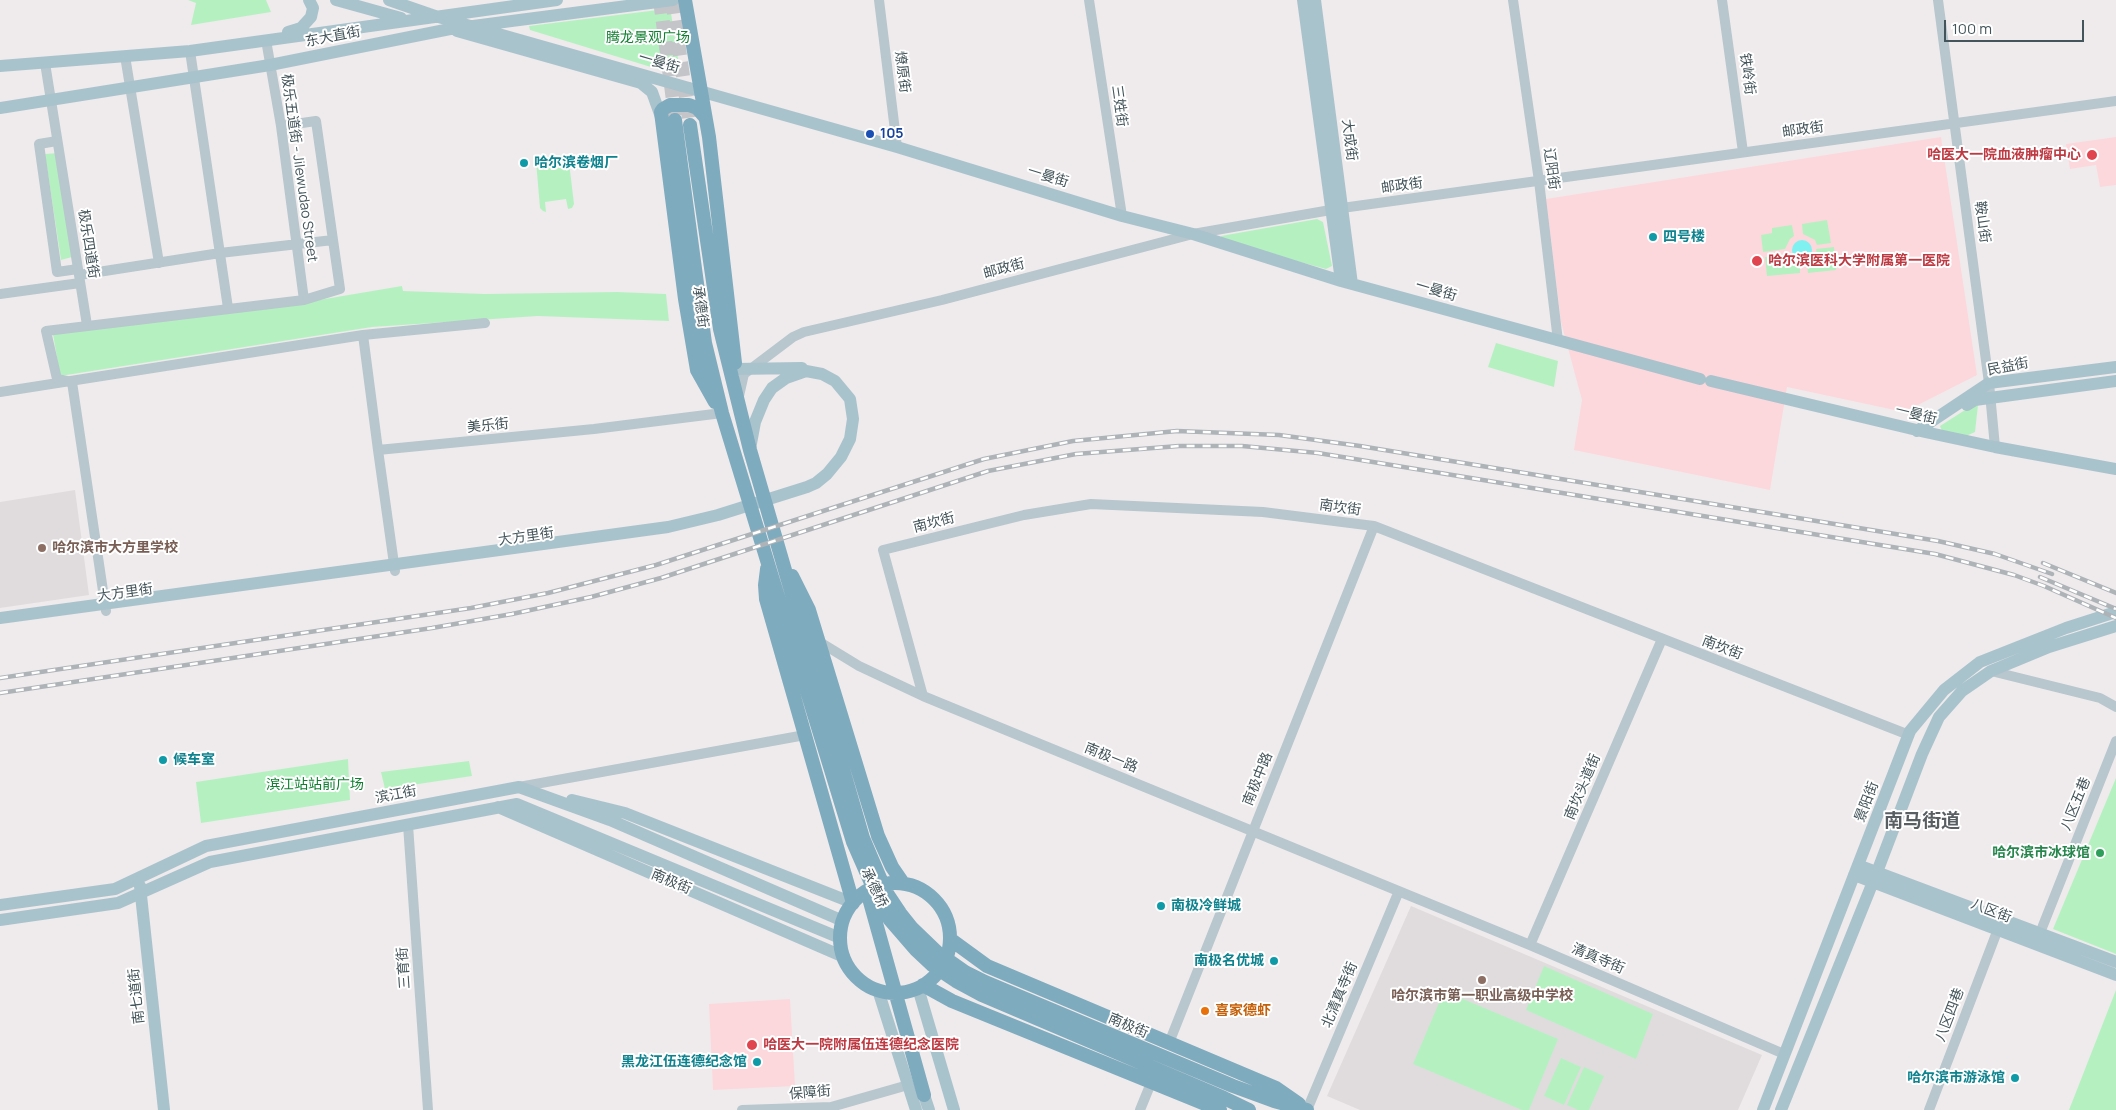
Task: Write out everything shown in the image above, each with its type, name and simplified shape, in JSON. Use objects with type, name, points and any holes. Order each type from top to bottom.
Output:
[{"type":"highway","points":[[686,0],[709,137],[742,369],[735,390]]},
{"type":"highway","points":[[704,116],[694,106],[678,104],[663,108],[661,116],[697,370],[722,413]]},
{"type":"highway","name":"承德街","points":[[675,120],[705,343],[722,413],[747,489]]},
{"type":"highway","name":"承德街","points":[[690,125],[720,329],[750,450],[761,486]]},
{"type":"highway","name":"承德桥","points":[[761,486],[775,561],[853,842],[878,900],[890,920],[932,965],[982,995],[1222,1104]]},
{"type":"highway","name":"承德桥","points":[[747,489],[775,561],[863,838],[886,892],[912,928],[938,953],[978,978],[1233,1086],[1274,1102],[1307,1110]]},
{"type":"highway","points":[[853,903],[766,599],[765,585],[775,561],[802,593],[878,836],[892,867],[903,884]]},
{"type":"highway","points":[[853,842],[924,1095]]},
{"type":"highway","points":[[894,883],[903,884],[920,889],[934,899],[948,922],[950,939],[948,955],[940,969],[920,987],[898,993],[878,990],[869,986],[854,974],[844,957],[840,938],[843,922],[853,903],[867,890],[876,886],[894,883]]},
{"type":"highway","name":"南极街","points":[[950,939],[987,966],[1276,1088],[1307,1110]]},
{"type":"highway","points":[[920,987],[1151,1084],[1249,1110]]},
{"type":"main road","points":[[266,40],[300,28],[308,22],[313,12],[312,4],[309,0]]},
{"type":"main road","name":"一曼街","points":[[336,0],[407,20],[450,29],[641,83],[652,92],[661,116]]},
{"type":"main road","name":"一曼街","points":[[388,0],[411,4],[435,16],[897,147],[1122,216],[1193,234],[1346,282],[1558,341],[1705,380],[1921,431],[1995,447],[2116,468]]},
{"type":"main road","points":[[522,0],[543,2]]},
{"type":"main road","name":"东大直街","points":[[0,66],[190,50],[557,0]]},
{"type":"main road","name":"东大直街","points":[[0,108],[270,65],[450,29],[673,0]]},
{"type":"main road","name":"大成街","points":[[1304,0],[1337,209]]},
{"type":"main road","name":"大成街","points":[[1315,0],[1346,282]]},
{"type":"main road","name":"民益街","points":[[1921,431],[1989,383],[2116,367]]},
{"type":"main road","name":"大方里街","points":[[0,625],[106,608],[639,536],[723,519],[804,492],[822,484],[841,466],[856,434],[858,408],[852,393],[834,375],[814,368],[742,369]]},
{"type":"main road","name":"大方里街","points":[[394,568],[668,527],[718,515],[816,483],[832,469],[841,457],[850,439],[853,419],[850,399],[841,387],[827,376],[810,371],[800,372],[786,378],[772,388],[764,400],[754,422],[750,450]]},
{"type":"main road","name":"民益街","points":[[1921,431],[1975,400],[2116,380]]},
{"type":"main road","name":"大方里街","points":[[0,618],[106,608]]},
{"type":"main road","name":"景阳街","points":[[1762,1110],[1910,733],[1944,690],[1980,662],[2066,628],[2116,612]]},
{"type":"main road","points":[[1782,1110],[1875,877],[1927,740],[1939,717],[1962,691],[1991,671],[2049,647],[2116,626]]},
{"type":"main road","points":[[519,787],[610,820],[843,922]]},
{"type":"main road","name":"滨江街","points":[[0,905],[115,889],[206,846],[519,787]]},
{"type":"main road","points":[[536,794],[579,801],[625,813],[853,903]]},
{"type":"main road","name":"南极街","points":[[498,808],[517,804],[840,938]]},
{"type":"main road","points":[[0,920],[118,903],[210,862],[498,808]]},
{"type":"main road","name":"南极街","points":[[498,808],[844,957]]},
{"type":"main road","name":"八区街","points":[[1856,870],[2040,933],[2116,962]]},
{"type":"main road","name":"八区街","points":[[1875,877],[1998,929],[2116,975]]},
{"type":"main road","name":"南七道街","points":[[139,878],[164,1110]]},
{"type":"main road","points":[[920,987],[954,1110]]},
{"type":"main road","points":[[878,990],[916,1110]]},
{"type":"main road","points":[[924,1095],[929,1110]]},
{"type":"street","name":"燎原街","points":[[879,0],[897,147]]},
{"type":"street","name":"三姓街","points":[[1089,0],[1122,216]]},
{"type":"street","name":"辽阳街","points":[[1514,0],[1539,181],[1558,341]]},
{"type":"street","name":"铁岭街","points":[[1722,0],[1743,152]]},
{"type":"street","name":"鞍山街","points":[[1938,0],[1991,398],[1995,447]]},
{"type":"street","points":[[407,20],[411,4]]},
{"type":"street","name":"极乐五道街 - Jilewudao Street","points":[[266,40],[304,300]]},
{"type":"street","points":[[190,50],[228,308]]},
{"type":"street","points":[[124,56],[158,263]]},
{"type":"street","name":"极乐四道街","points":[[45,63],[87,325]]},
{"type":"street","name":"邮政街","points":[[742,369],[804,332],[942,300],[1193,234],[1337,209],[2116,101]]},
{"type":"street","points":[[72,382],[57,379],[46,330],[304,300],[340,290],[316,121],[280,126]]},
{"type":"street","points":[[57,141],[39,144],[57,272],[79,276]]},
{"type":"street","points":[[0,294],[79,276],[158,263],[296,243],[333,240]]},
{"type":"street","points":[[0,392],[363,335],[485,323]]},
{"type":"street","points":[[363,335],[394,568]]},
{"type":"street","points":[[738,404],[742,369]]},
{"type":"street","points":[[72,382],[106,608]]},
{"type":"street","name":"美乐街","points":[[378,450],[594,429],[722,413]]},
{"type":"street","name":"南坎街","points":[[923,696],[883,550],[1024,515],[1091,504],[1263,512],[1374,526],[1662,639],[1910,733]]},
{"type":"street","name":"南极中路","points":[[1169,1043],[1374,526]]},
{"type":"street","name":"南坎头道街","points":[[1530,945],[1662,639]]},
{"type":"street","name":"南极一路","points":[[818,641],[858,666],[923,696],[1399,891]]},
{"type":"street","points":[[1991,671],[2100,698],[2116,707]]},
{"type":"street","name":"滨江街","points":[[519,787],[805,735]]},
{"type":"street","name":"八区五巷","points":[[2040,933],[2116,741]]},
{"type":"street","name":"三育街","points":[[408,825],[428,1110]]},
{"type":"street","name":"清真寺街","points":[[1399,891],[1784,1054]]},
{"type":"street","name":"北清真寺街","points":[[1307,1110],[1399,891]]},
{"type":"street","name":"八区四巷","points":[[1929,1110],[1998,929]]},
{"type":"street","points":[[1140,1110],[1151,1084]]},
{"type":"street","name":"保障街","points":[[742,1110],[830,1106],[908,1085]]},
{"type":"shaded area","name":"哈尔滨医科大学附属第一医院","points":[[1941,137],[1977,375],[1904,412],[1787,387],[1770,490],[1574,450],[1582,400],[1561,322],[1546,199]]},
{"type":"shaded area","name":"哈医大一院血液肿瘤中心","points":[[2116,137],[2116,185],[2100,187],[2096,165],[2070,169],[2066,144]]},
{"type":"shaded area","name":"哈尔滨市大方里学校","points":[[75,490],[89,595],[0,608],[0,502]]},
{"type":"shaded area","name":"哈尔滨市第一职业高级中学校","points":[[1411,906],[1762,1055],[1738,1110],[1360,1110],[1327,1096]]},
{"type":"shaded area","name":"哈医大一院附属伍连德纪念医院","points":[[790,999],[795,1086],[713,1090],[709,1004]]},
{"type":"green space","points":[[188,0],[266,0],[271,12],[191,25],[196,3]]},
{"type":"green space","name":"腾龙景观广场","points":[[666,9],[671,13],[680,72],[677,75],[530,30],[529,26]]},
{"type":"green space","points":[[58,153],[72,257],[61,260],[45,154]]},
{"type":"green space","points":[[562,155],[569,162],[574,204],[572,208],[568,209],[566,199],[545,202],[546,212],[540,208],[536,161],[538,158]]},
{"type":"green space","points":[[1317,219],[1323,222],[1332,266],[1326,269],[1222,241],[1221,236]]},
{"type":"green space","points":[[1827,220],[1831,243],[1817,245],[1815,240],[1803,234],[1802,224]]},
{"type":"green space","points":[[1792,225],[1794,236],[1790,239],[1785,249],[1763,252],[1761,235],[1772,233],[1772,228]]},
{"type":"green space","points":[[1834,247],[1836,270],[1808,273],[1807,263],[1813,261],[1817,256],[1816,249]]},
{"type":"green space","points":[[1787,255],[1794,265],[1800,265],[1800,273],[1767,276],[1765,257]]},
{"type":"green space","points":[[402,286],[403,291],[485,294],[617,292],[666,294],[669,321],[538,316],[372,327],[60,376],[53,334],[307,302]]},
{"type":"green space","points":[[1496,343],[1558,361],[1554,387],[1488,367]]},
{"type":"green space","points":[[1976,403],[1978,405],[1975,432],[1966,436],[1942,431],[1940,426]]},
{"type":"green space","name":"滨江站站前广场","points":[[348,759],[350,800],[201,823],[196,782]]},
{"type":"green space","points":[[469,761],[472,776],[385,789],[381,772]]},
{"type":"green space","name":"哈尔滨市冰球馆","points":[[2116,778],[2116,954],[2053,929]]},
{"type":"green space","points":[[1544,966],[1653,1014],[1636,1059],[1526,1010]]},
{"type":"green space","points":[[2116,990],[2116,1110],[2069,1110]]},
{"type":"green space","points":[[1444,991],[1558,1039],[1529,1110],[1522,1110],[1413,1064]]},
{"type":"green space","points":[[1561,1058],[1581,1067],[1564,1105],[1544,1096]]},
{"type":"green space","points":[[1584,1067],[1604,1076],[1589,1110],[1578,1110],[1567,1105]]},
{"type":"water","points":[[1802,240],[1809,243],[1812,250],[1809,257],[1802,260],[1795,257],[1792,250],[1795,243]]},
{"type":"tunnel","points":[[660,0],[675,116]]},
{"type":"tunnel","points":[[672,0],[690,125]]},
{"type":"railway","points":[[0,678],[471,608],[548,593],[656,565],[984,459],[1073,441],[1177,431],[1279,435],[1360,446],[1938,541],[1995,554],[2052,574]]},
{"type":"railway","points":[[0,693],[432,628],[512,614],[591,597],[661,578],[988,471],[1076,454],[1179,446],[1242,446],[1318,453],[1935,554],[2014,575],[2044,586],[2116,618]]},
{"type":"railway","points":[[2043,563],[2116,593]]},
{"type":"railway","points":[[2040,577],[2116,609]]},
{"type":"place","name":"105","points":[[870,134]]},
{"type":"place","name":"哈医大一院血液肿瘤中心","points":[[2092,155]]},
{"type":"place","name":"哈尔滨卷烟厂","points":[[524,163]]},
{"type":"place","name":"四号楼","points":[[1653,237]]},
{"type":"place","name":"哈尔滨医科大学附属第一医院","points":[[1757,261]]},
{"type":"place","name":"哈尔滨市大方里学校","points":[[42,548]]},
{"type":"place","name":"候车室","points":[[163,760]]},
{"type":"place","name":"哈尔滨市冰球馆","points":[[2100,853]]},
{"type":"place","name":"南极冷鲜城","points":[[1161,906]]},
{"type":"place","name":"南极名优城","points":[[1274,961]]},
{"type":"place","name":"哈尔滨市第一职业高级中学校","points":[[1482,980]]},
{"type":"place","name":"喜家德虾","points":[[1205,1011]]},
{"type":"place","name":"哈医大一院附属伍连德纪念医院","points":[[752,1045]]},
{"type":"place","name":"黑龙江伍连德纪念馆","points":[[757,1062]]},
{"type":"place","name":"哈尔滨市游泳馆","points":[[2015,1078]]},
{"type":"district","name":"南马街道","points":[[1922,822]]}]
